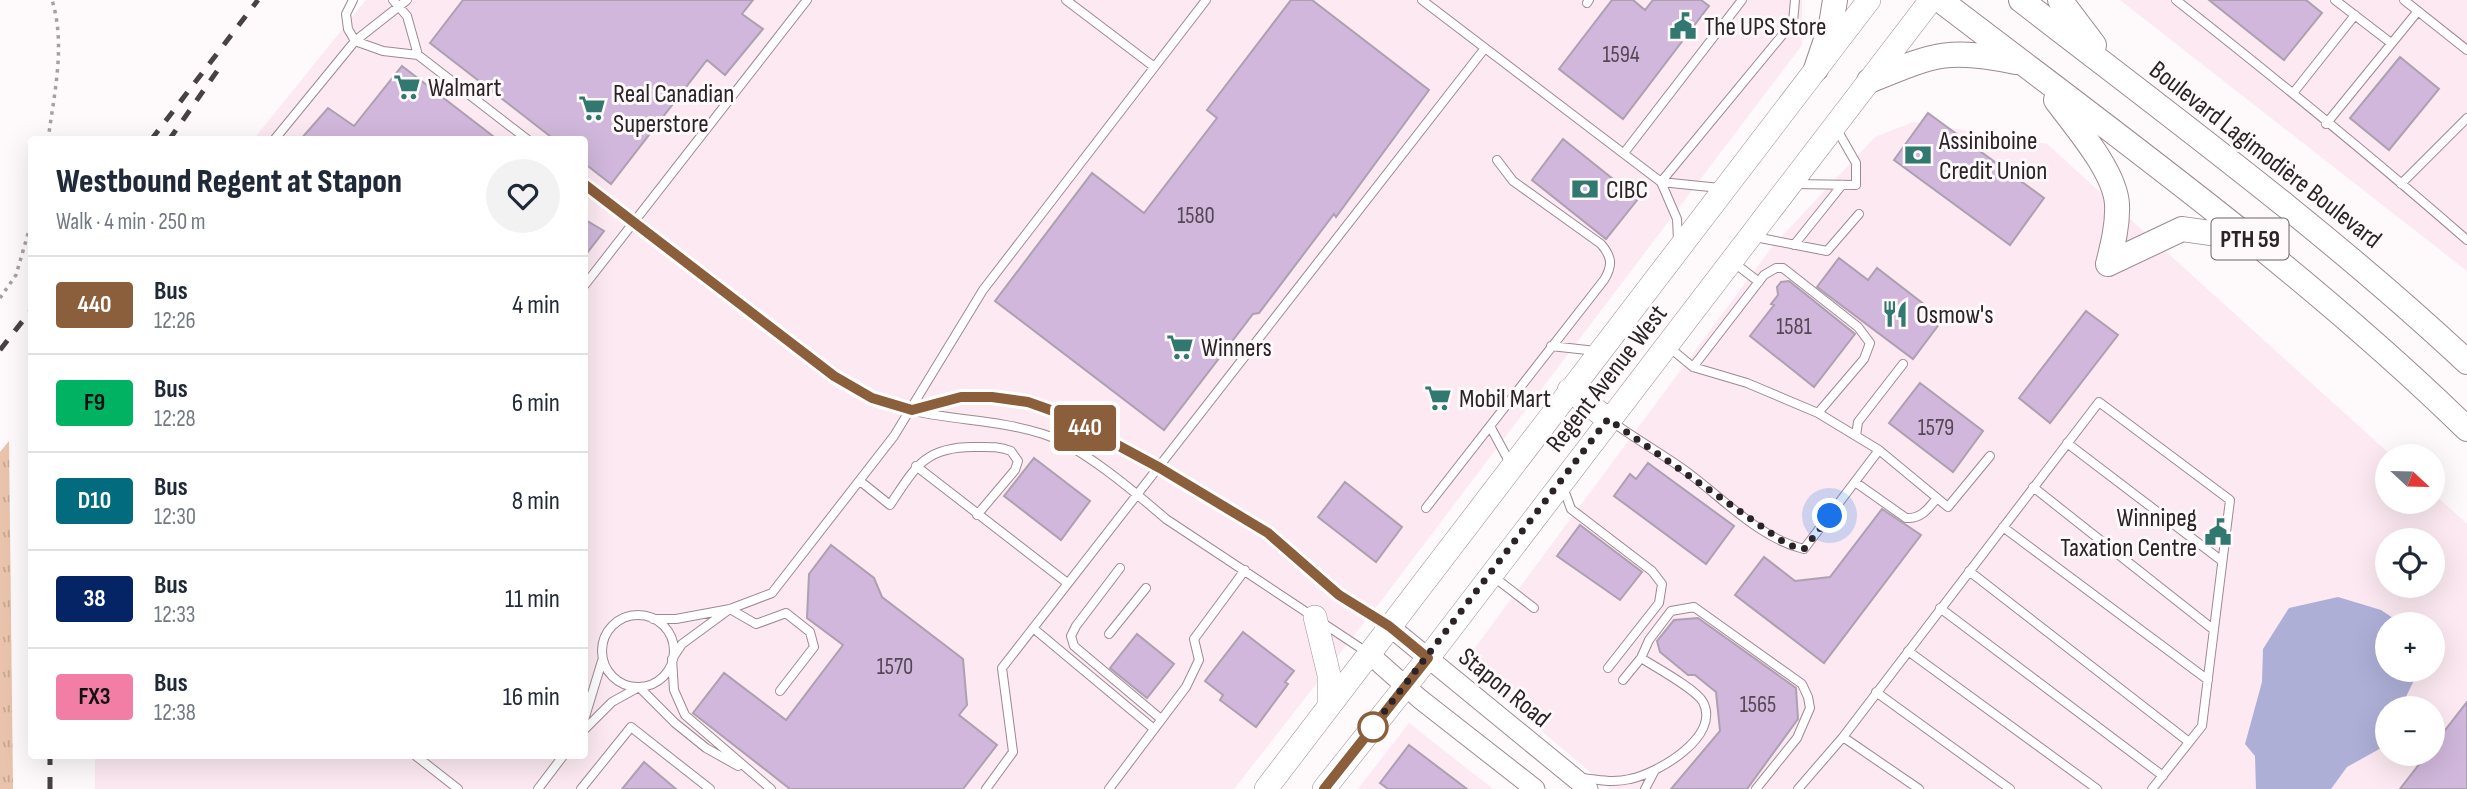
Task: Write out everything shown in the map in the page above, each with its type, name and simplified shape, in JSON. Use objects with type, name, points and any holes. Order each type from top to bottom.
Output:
[{"type":"main road","points":[[1816,69],[1831,25],[1835,0]]},
{"type":"main road","name":"Regent Avenue West","points":[[1266,789],[1869,0]]},
{"type":"main road","name":"Regent Avenue West","points":[[1324,789],[1428,658],[1608,419],[1668,346],[1931,0]]},
{"type":"main road","name":"PTH 59","points":[[1940,0],[2249,238],[2339,312],[2467,429]]},
{"type":"main road","name":"Boulevard Lagimodière Boulevard","points":[[2021,0],[2346,254],[2467,362]]},
{"type":"main road","points":[[2060,0],[2115,73]]},
{"type":"main road","points":[[1869,81],[1948,53],[1969,53],[2031,70],[2091,149],[2112,186],[2117,201],[2116,226],[2105,267],[2182,229],[2249,238]]},
{"type":"main road","points":[[1569,390],[1608,419]]},
{"type":"main road","points":[[1315,617],[1329,675],[1329,705]]},
{"type":"street","name":"Stapon Road","points":[[1389,626],[1580,783]]},
{"type":"street","points":[[1368,653],[1405,686],[1535,789]]},
{"type":"lane","points":[[352,0],[346,14],[348,29],[355,41],[383,51],[418,55],[523,136]]},
{"type":"lane","points":[[393,0],[405,3]]},
{"type":"lane","points":[[588,281],[807,0]]},
{"type":"lane","points":[[1066,0],[1153,66]]},
{"type":"lane","points":[[588,708],[600,674],[602,644],[615,623],[637,615],[653,619],[676,619],[730,609],[772,593],[912,410],[983,290],[1206,0]]},
{"type":"lane","points":[[1422,0],[1661,182],[1677,219],[1678,249]]},
{"type":"lane","points":[[1624,153],[1742,0]]},
{"type":"lane","points":[[1661,182],[1793,22],[1796,0]]},
{"type":"lane","points":[[2176,0],[2294,92],[2326,124],[2467,240]]},
{"type":"lane","points":[[2335,0],[2391,43]]},
{"type":"lane","points":[[2405,0],[2467,50]]},
{"type":"lane","points":[[277,136],[355,41],[405,3]]},
{"type":"lane","points":[[405,3],[418,55]]},
{"type":"lane","points":[[2326,124],[2418,11]]},
{"type":"lane","points":[[2294,92],[2355,15]]},
{"type":"lane","points":[[986,789],[1013,752],[1002,668],[1066,582],[1136,493],[1160,468],[1485,48]]},
{"type":"lane","points":[[2401,184],[2467,118]]},
{"type":"lane","points":[[1790,183],[1856,185],[1856,163],[1835,126]]},
{"type":"lane","points":[[1426,508],[1609,272],[1610,254],[1601,244],[1513,181],[1497,160]]},
{"type":"lane","points":[[1661,182],[1724,188]]},
{"type":"lane","points":[[1794,245],[1842,185]]},
{"type":"lane","points":[[588,187],[834,376],[872,398],[912,410],[993,422],[1046,434],[1083,455],[1136,493],[1166,519],[1368,653]]},
{"type":"lane","points":[[1749,236],[1827,251],[1859,214]]},
{"type":"lane","points":[[1731,261],[1759,282]]},
{"type":"lane","points":[[1693,367],[1759,282],[1776,268],[1783,268],[1858,327],[1870,343],[1864,359],[1818,414]]},
{"type":"lane","points":[[1550,346],[1599,351]]},
{"type":"lane","points":[[1668,346],[1693,367],[1747,383],[1818,414],[1878,450],[1948,508],[1990,456]]},
{"type":"lane","points":[[1856,436],[1858,422],[1903,364]]},
{"type":"lane","points":[[912,410],[961,397],[992,397],[1028,402],[1056,412],[1160,468],[1268,533],[1339,595],[1389,626]]},
{"type":"lane","points":[[1798,789],[1843,737],[2099,402],[2230,500],[2202,726],[2152,789]]},
{"type":"lane","points":[[1608,419],[1788,545],[1804,549],[1878,450]]},
{"type":"lane","points":[[1490,426],[1513,467]]},
{"type":"lane","points":[[2067,443],[2222,561]]},
{"type":"lane","points":[[860,481],[890,505],[916,466],[941,449],[1002,448],[1015,454],[1018,461],[1016,470],[977,515]]},
{"type":"lane","points":[[916,466],[1066,582]]},
{"type":"lane","points":[[1562,481],[1566,501],[1571,509],[1652,571],[1662,583],[1660,603],[1608,668]]},
{"type":"lane","points":[[1856,482],[1906,518],[1916,518],[1927,511],[1937,498]]},
{"type":"lane","points":[[2034,487],[2214,630]]},
{"type":"lane","points":[[2003,527],[2208,680]]},
{"type":"lane","points":[[1120,568],[1071,636],[1074,646],[1161,719]]},
{"type":"lane","points":[[1109,789],[1186,687],[1199,660],[1194,639],[1245,570]]},
{"type":"lane","points":[[1969,571],[2189,742]]},
{"type":"lane","points":[[1491,575],[1534,608]]},
{"type":"lane","points":[[1109,634],[1146,588]]},
{"type":"lane","points":[[1623,680],[1641,658],[1648,640],[1671,611],[1694,607],[1802,684],[1810,708],[1804,724],[1756,789]]},
{"type":"lane","points":[[1940,608],[2163,776]]},
{"type":"lane","points":[[588,726],[612,702],[639,687],[656,682],[665,675],[682,644],[730,609]]},
{"type":"lane","points":[[730,609],[756,624],[786,613],[810,632],[814,647],[780,691]]},
{"type":"lane","points":[[653,619],[668,631],[673,642],[671,677],[685,715],[771,789]]},
{"type":"lane","points":[[1033,628],[1154,729]]},
{"type":"lane","points":[[1908,651],[2096,789]]},
{"type":"lane","points":[[602,658],[612,677],[622,684],[639,687],[675,723],[706,748],[752,775]]},
{"type":"lane","points":[[1580,783],[1633,779],[1655,769],[1698,740],[1706,726],[1707,715],[1702,699],[1641,658]]},
{"type":"lane","points":[[1876,692],[2010,789]]},
{"type":"lane","points":[[581,789],[631,727],[710,789]]},
{"type":"lane","points":[[1843,737],[1919,789]]},
{"type":"lane","points":[[420,759],[458,789]]},
{"type":"lane","points":[[538,789],[561,759]]},
{"type":"lane","points":[[1644,789],[1655,769]]},
{"type":"path","points":[[49,136],[59,62],[52,0]]},
{"type":"path","points":[[0,298],[16,275],[28,234]]},
{"type":"shaded area","points":[[366,0],[1802,0],[1802,45],[1381,601],[1234,789],[95,789],[95,759],[588,759],[588,136],[256,136]]},
{"type":"shaded area","points":[[2120,0],[2467,0],[2467,271],[2307,146]]},
{"type":"shaded area","points":[[1913,122],[2047,144],[2379,444],[2375,444],[2375,514],[2445,514],[2445,504],[2467,524],[2467,789],[1610,789],[1463,664],[1772,247],[1875,137]]},
{"type":"shaded area","points":[[1409,723],[1493,789],[1358,789]]},
{"type":"green space","points":[[9,441],[13,789],[0,789],[0,452]]},
{"type":"water","points":[[2338,597],[2381,610],[2384,612],[2375,612],[2375,682],[2413,682],[2406,696],[2375,696],[2375,751],[2347,767],[2331,789],[2256,789],[2255,756],[2245,744],[2262,682],[2263,649],[2289,608]]},
{"type":"building","name":"Real Canadian Superstore","points":[[463,0],[753,0],[742,14],[763,29],[725,75],[707,60],[611,184],[588,166],[588,136],[550,136],[430,43]]},
{"type":"building","points":[[1291,0],[1312,0],[1429,90],[1336,217],[1334,214],[1259,313],[1253,314],[1164,430],[995,301],[1092,173],[1144,213],[1217,118],[1207,110]]},
{"type":"building","points":[[1612,0],[1633,0],[1645,10],[1653,0],[1701,0],[1709,6],[1623,119],[1559,69]]},
{"type":"building","points":[[2209,0],[2306,0],[2322,13],[2284,60]]},
{"type":"building","points":[[2400,57],[2439,89],[2389,150],[2350,118]]},
{"type":"building","name":"Walmart","points":[[402,66],[493,136],[304,136],[328,108],[354,126]]},
{"type":"building","points":[[1928,113],[2044,198],[2010,245],[1894,160]]},
{"type":"building","name":"CIBC","points":[[1563,139],[1638,199],[1606,239],[1532,180]]},
{"type":"building","points":[[588,221],[604,231],[588,252]]},
{"type":"building","name":"Osmow's","points":[[1839,258],[1868,280],[1877,268],[1943,319],[1913,359],[1817,287]]},
{"type":"building","points":[[1789,281],[1855,334],[1814,387],[1750,336],[1774,305],[1771,304],[1778,295],[1777,287],[1781,282]]},
{"type":"building","points":[[2086,311],[2118,335],[2050,423],[2019,398]]},
{"type":"building","points":[[1920,383],[1983,431],[1953,472],[1889,423]]},
{"type":"building","points":[[1034,458],[1090,501],[1061,540],[1004,496]]},
{"type":"building","points":[[1648,463],[1734,526],[1706,564],[1614,496],[1630,474],[1636,479]]},
{"type":"building","points":[[1345,482],[1402,527],[1376,562],[1318,517]]},
{"type":"building","points":[[1882,509],[1921,535],[1824,663],[1735,595],[1764,557],[1795,581],[1830,577]]},
{"type":"building","points":[[1580,525],[1642,572],[1620,600],[1557,556]]},
{"type":"building","points":[[831,545],[874,578],[882,597],[963,659],[967,705],[959,715],[997,745],[963,789],[790,789],[693,713],[724,673],[786,720],[843,645],[807,618],[809,574]]},
{"type":"building","points":[[1698,618],[1796,688],[1798,719],[1747,789],[1671,789],[1720,731],[1716,692],[1695,675],[1688,675],[1660,652],[1657,641],[1674,620]]},
{"type":"building","points":[[1243,632],[1294,671],[1285,682],[1288,684],[1256,727],[1220,700],[1223,695],[1205,681]]},
{"type":"building","points":[[1137,634],[1174,664],[1147,698],[1110,668]]},
{"type":"building","points":[[2467,702],[2467,789],[2400,789],[2418,766],[2445,766],[2445,730]]},
{"type":"building","points":[[1409,745],[1467,789],[1388,789],[1380,783]]},
{"type":"building","points":[[644,762],[676,789],[622,789]]},
{"type":"railway","points":[[154,136],[258,0]]},
{"type":"railway","points":[[172,136],[222,64]]},
{"type":"railway","points":[[0,350],[28,314]]},
{"type":"railway","points":[[50,759],[50,789]]},
{"type":"bus line","name":"440","points":[[588,187],[834,376],[872,398],[912,410],[961,397],[992,397],[1028,402],[1056,412],[1160,468],[1268,533],[1339,595],[1389,626],[1428,658],[1324,789]]},
{"type":"place","name":"The UPS Store","points":[[1683,26]]},
{"type":"place","name":"Walmart","points":[[407,87]]},
{"type":"place","name":"Real Canadian Superstore","points":[[592,108]]},
{"type":"place","name":"Assiniboine Credit Union","points":[[1918,155]]},
{"type":"place","name":"CIBC","points":[[1585,189]]},
{"type":"place","name":"Osmow's","points":[[1895,314]]},
{"type":"place","name":"Winners","points":[[1180,347]]},
{"type":"place","name":"Mobil Mart","points":[[1438,398]]},
{"type":"place","name":"Winnipeg Taxation Centre","points":[[2218,532]]},
{"type":"route","points":[[1373,727],[1371,729],[1446,635],[1608,419],[1646,447],[1682,468],[1758,527],[1788,545],[1804,549],[1830,516]]}]
